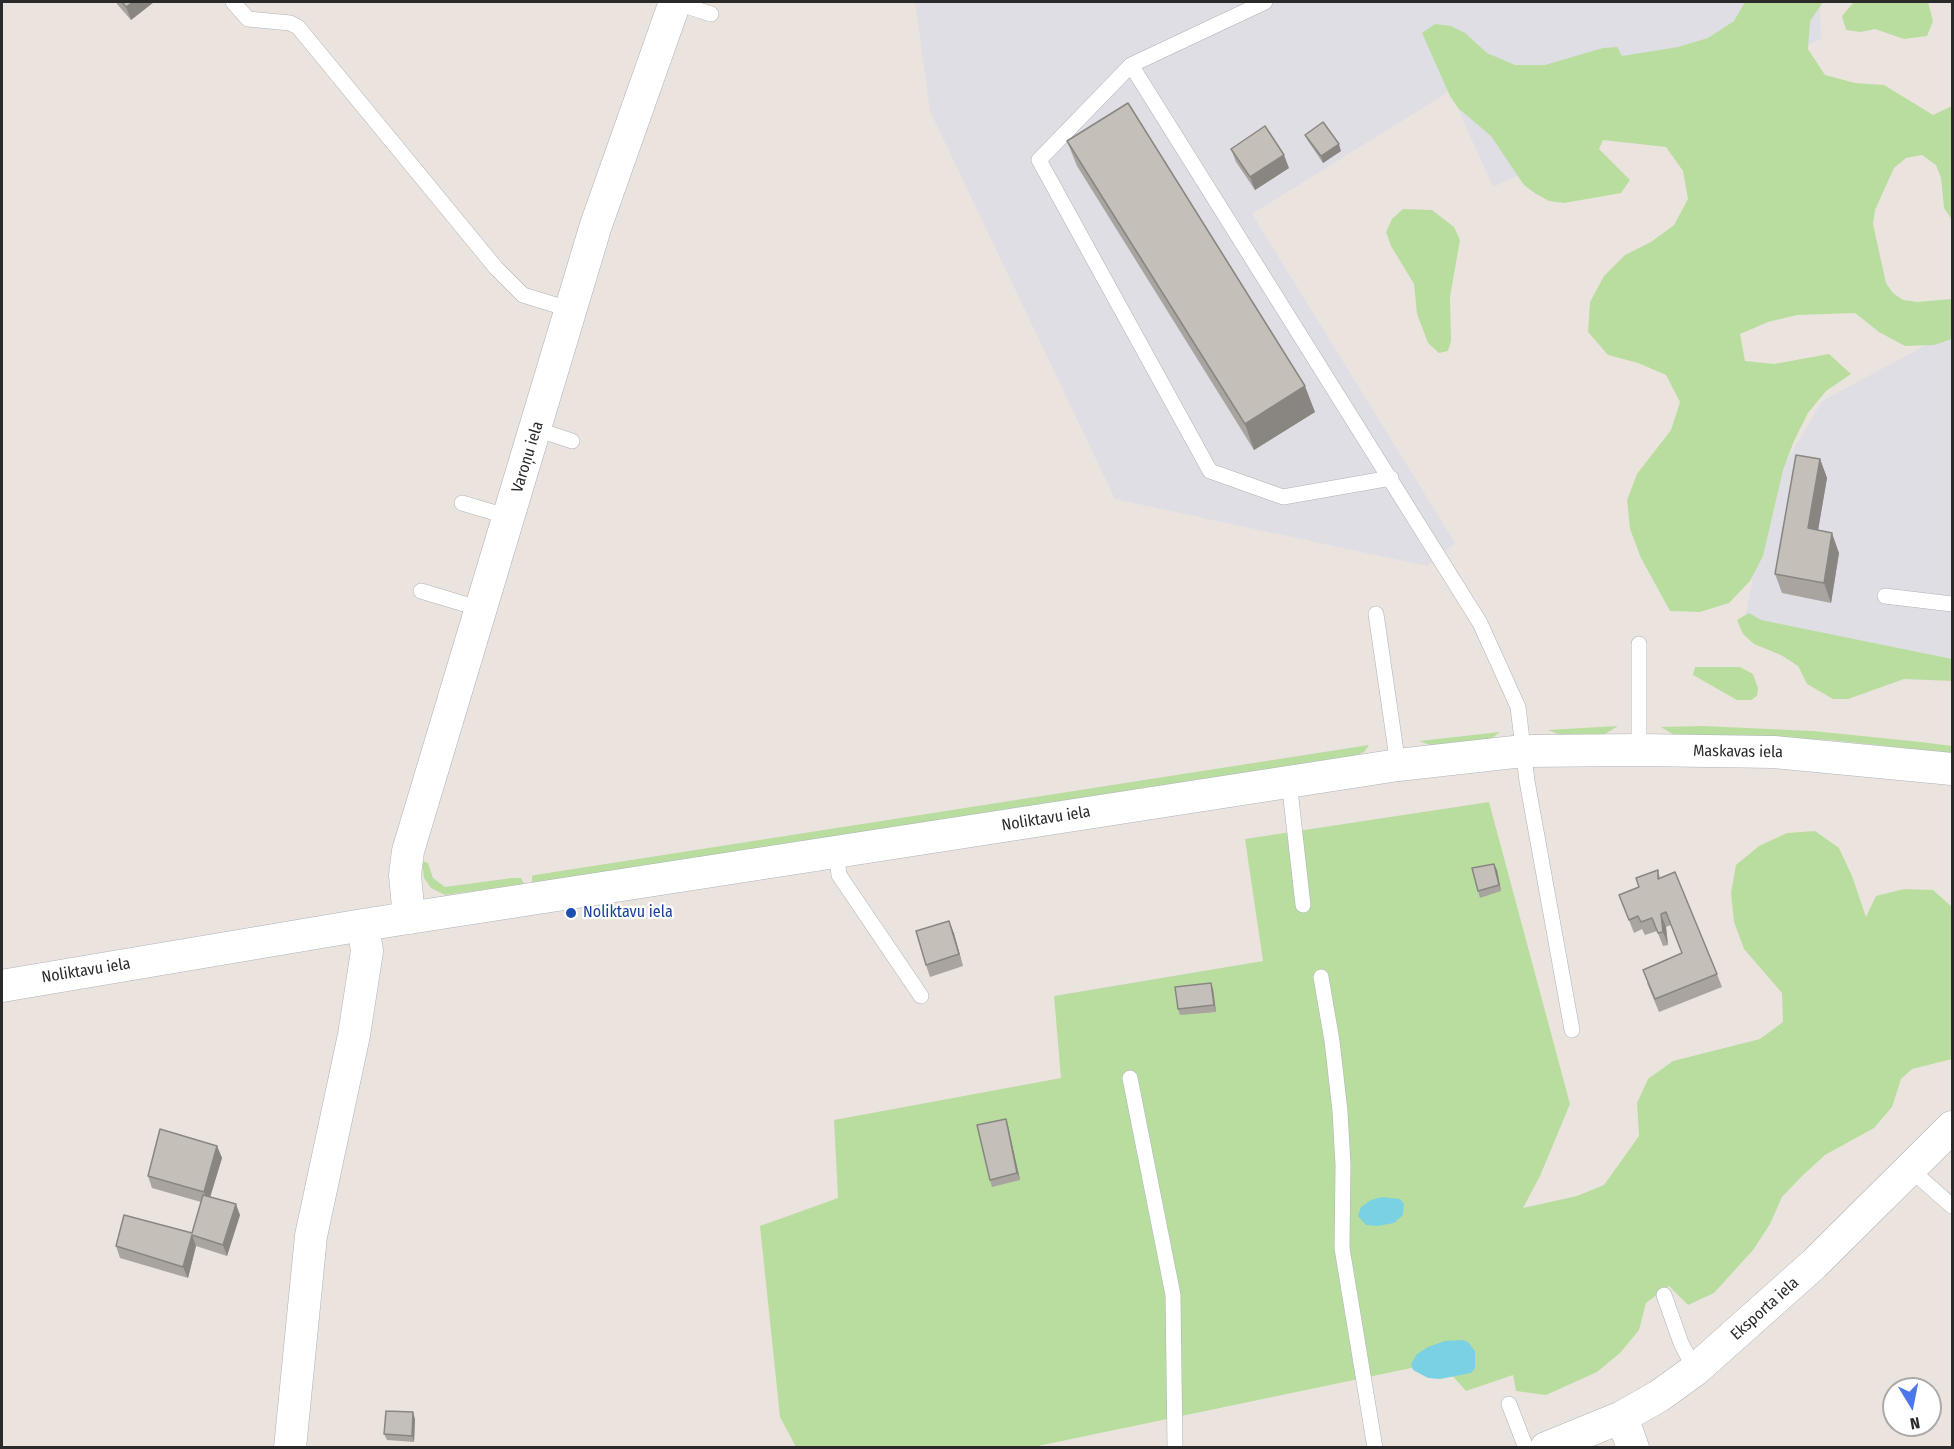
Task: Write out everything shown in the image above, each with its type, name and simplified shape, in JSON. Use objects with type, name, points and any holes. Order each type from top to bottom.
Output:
[{"type":"street","name":"Varoņu iela","points":[[409,918],[405,875],[408,851],[596,225],[675,2]]},
{"type":"street","name":"Maskavas iela","points":[[1522,752],[1639,750],[1784,752],[1953,769]]},
{"type":"street","name":"Noliktavu iela","points":[[2,986],[363,925],[1289,781],[1398,765],[1522,752]]},
{"type":"street","points":[[290,1448],[311,1236],[354,1035],[367,951],[363,925]]},
{"type":"street","name":"Eksporta iela","points":[[1546,1448],[1622,1417],[1659,1396],[1695,1370],[1752,1322],[1953,1127]]},
{"type":"street","points":[[1622,1417],[1633,1448]]},
{"type":"lane","points":[[233,2],[248,19],[290,23],[298,27],[496,268],[523,295],[572,310]]},
{"type":"lane","points":[[675,2],[711,14]]},
{"type":"lane","points":[[1265,2],[1131,65],[1039,160],[1210,471],[1283,496],[1390,478]]},
{"type":"lane","points":[[1131,65],[1480,623],[1518,707],[1522,752],[1572,1030]]},
{"type":"lane","points":[[536,429],[572,441]]},
{"type":"lane","points":[[462,503],[509,517]]},
{"type":"lane","points":[[421,591],[482,609]]},
{"type":"lane","points":[[1886,596],[1953,604]]},
{"type":"lane","points":[[1376,614],[1398,765]]},
{"type":"lane","points":[[1639,644],[1639,750]]},
{"type":"lane","points":[[1289,781],[1303,905]]},
{"type":"lane","points":[[836,851],[839,875],[921,996]]},
{"type":"lane","points":[[1321,977],[1332,1041],[1340,1111],[1343,1165],[1342,1248],[1375,1448]]},
{"type":"lane","points":[[1130,1078],[1173,1295],[1175,1448]]},
{"type":"lane","points":[[1911,1170],[1953,1206]]},
{"type":"lane","points":[[1664,1295],[1681,1343],[1695,1370]]},
{"type":"lane","points":[[1509,1404],[1526,1448]]},
{"type":"shaded area","points":[[915,2],[1820,2],[1821,39],[1493,187],[1450,91],[1252,214],[1455,543],[1427,566],[1115,499],[930,111]]},
{"type":"shaded area","points":[[1952,331],[1952,663],[1745,618],[1770,489],[1822,401]]},
{"type":"green space","points":[[1745,2],[1823,2],[1810,21],[1808,49],[1825,75],[1855,83],[1884,85],[1933,115],[1952,106],[1952,220],[1944,208],[1941,178],[1936,165],[1922,155],[1906,158],[1894,168],[1875,210],[1873,224],[1886,283],[1893,293],[1903,300],[1917,302],[1952,299],[1952,339],[1934,345],[1905,346],[1879,332],[1855,313],[1797,315],[1768,322],[1740,334],[1745,361],[1774,364],[1829,354],[1851,374],[1826,391],[1808,413],[1794,441],[1783,470],[1763,556],[1750,581],[1729,603],[1700,612],[1670,611],[1641,558],[1630,529],[1627,500],[1637,474],[1671,430],[1680,402],[1666,375],[1638,363],[1608,355],[1588,332],[1590,302],[1604,276],[1625,255],[1651,242],[1674,225],[1688,199],[1683,171],[1666,147],[1603,140],[1599,149],[1630,180],[1621,193],[1564,203],[1549,201],[1524,185],[1491,136],[1458,108],[1450,96],[1422,33],[1435,24],[1451,26],[1465,33],[1487,53],[1515,65],[1545,65],[1603,48],[1617,47],[1622,56],[1678,47],[1708,38],[1734,21]]},
{"type":"green space","points":[[1854,2],[1928,2],[1933,21],[1927,36],[1904,39],[1875,29],[1861,32],[1846,30],[1842,16]]},
{"type":"green space","points":[[1403,209],[1432,210],[1454,227],[1460,240],[1450,297],[1451,341],[1448,351],[1439,353],[1428,343],[1417,314],[1414,284],[1391,246],[1386,232],[1392,219]]},
{"type":"green space","points":[[1749,613],[1761,620],[1952,659],[1952,681],[1904,679],[1848,699],[1833,699],[1807,684],[1798,666],[1781,655],[1754,644],[1743,634],[1737,620]]},
{"type":"green space","points":[[1695,667],[1740,667],[1753,674],[1758,688],[1757,696],[1751,700],[1737,700],[1693,675]]},
{"type":"green space","points":[[1618,726],[1605,734],[1563,736],[1548,730]]},
{"type":"green space","points":[[1703,726],[1813,731],[1921,742],[1952,746],[1952,753],[1829,740],[1672,734],[1661,727]]},
{"type":"green space","points":[[1500,732],[1488,741],[1433,746],[1419,741]]},
{"type":"green space","points":[[1369,745],[1364,752],[1357,755],[532,883],[532,876],[535,875]]},
{"type":"green space","points":[[1489,802],[1570,1104],[1540,1176],[1523,1208],[1577,1196],[1604,1185],[1639,1136],[1637,1103],[1648,1079],[1673,1061],[1760,1039],[1783,1022],[1782,993],[1744,949],[1734,922],[1731,893],[1736,865],[1759,846],[1787,833],[1815,831],[1839,848],[1852,876],[1866,917],[1876,896],[1904,889],[1933,890],[1952,907],[1952,1059],[1912,1069],[1901,1079],[1892,1107],[1874,1128],[1825,1155],[1801,1177],[1782,1197],[1770,1224],[1753,1250],[1714,1293],[1688,1305],[1669,1286],[1646,1303],[1639,1330],[1620,1353],[1597,1372],[1546,1395],[1516,1391],[1513,1375],[1466,1391],[1440,1362],[1033,1447],[796,1447],[780,1417],[760,1226],[838,1198],[834,1120],[1061,1078],[1054,996],[1263,961],[1245,839]]},
{"type":"green space","points":[[422,861],[428,863],[433,878],[445,887],[512,878],[521,878],[524,884],[445,895],[431,888],[424,878]]},
{"type":"water","points":[[1382,1197],[1400,1199],[1404,1204],[1403,1215],[1394,1223],[1366,1225],[1358,1216],[1361,1207],[1371,1200]]},
{"type":"water","points":[[1445,1341],[1468,1342],[1475,1351],[1475,1368],[1471,1373],[1440,1379],[1428,1378],[1413,1370],[1411,1364],[1417,1354],[1428,1347]]},
{"type":"building","points":[[122,2],[133,2],[126,7]]},
{"type":"building","points":[[1128,103],[1305,386],[1245,424],[1067,141]]},
{"type":"building","points":[[1323,122],[1339,144],[1321,156],[1305,135]]},
{"type":"building","points":[[1265,126],[1284,155],[1250,177],[1231,149]]},
{"type":"building","points":[[1796,455],[1820,459],[1808,528],[1832,533],[1824,583],[1775,574]]},
{"type":"building","points":[[1494,864],[1499,885],[1478,891],[1472,868]]},
{"type":"building","points":[[1658,870],[1658,879],[1675,872],[1717,974],[1655,999],[1643,970],[1682,953],[1666,912],[1661,914],[1663,932],[1658,933],[1652,918],[1641,922],[1638,916],[1629,920],[1619,895],[1639,887],[1636,878]]},
{"type":"building","points":[[949,921],[959,954],[926,965],[916,931]]},
{"type":"building","points":[[1211,983],[1214,1005],[1178,1009],[1175,987]]},
{"type":"building","points":[[1006,1119],[1017,1173],[990,1180],[977,1125]]},
{"type":"building","points":[[160,1129],[217,1146],[204,1192],[148,1176]]},
{"type":"building","points":[[203,1195],[236,1204],[223,1245],[192,1235],[183,1267],[116,1246],[124,1215],[192,1233]]},
{"type":"building","points":[[386,1411],[413,1412],[412,1436],[384,1434]]},
{"type":"place","name":"Noliktavu iela","points":[[571,913]]}]
